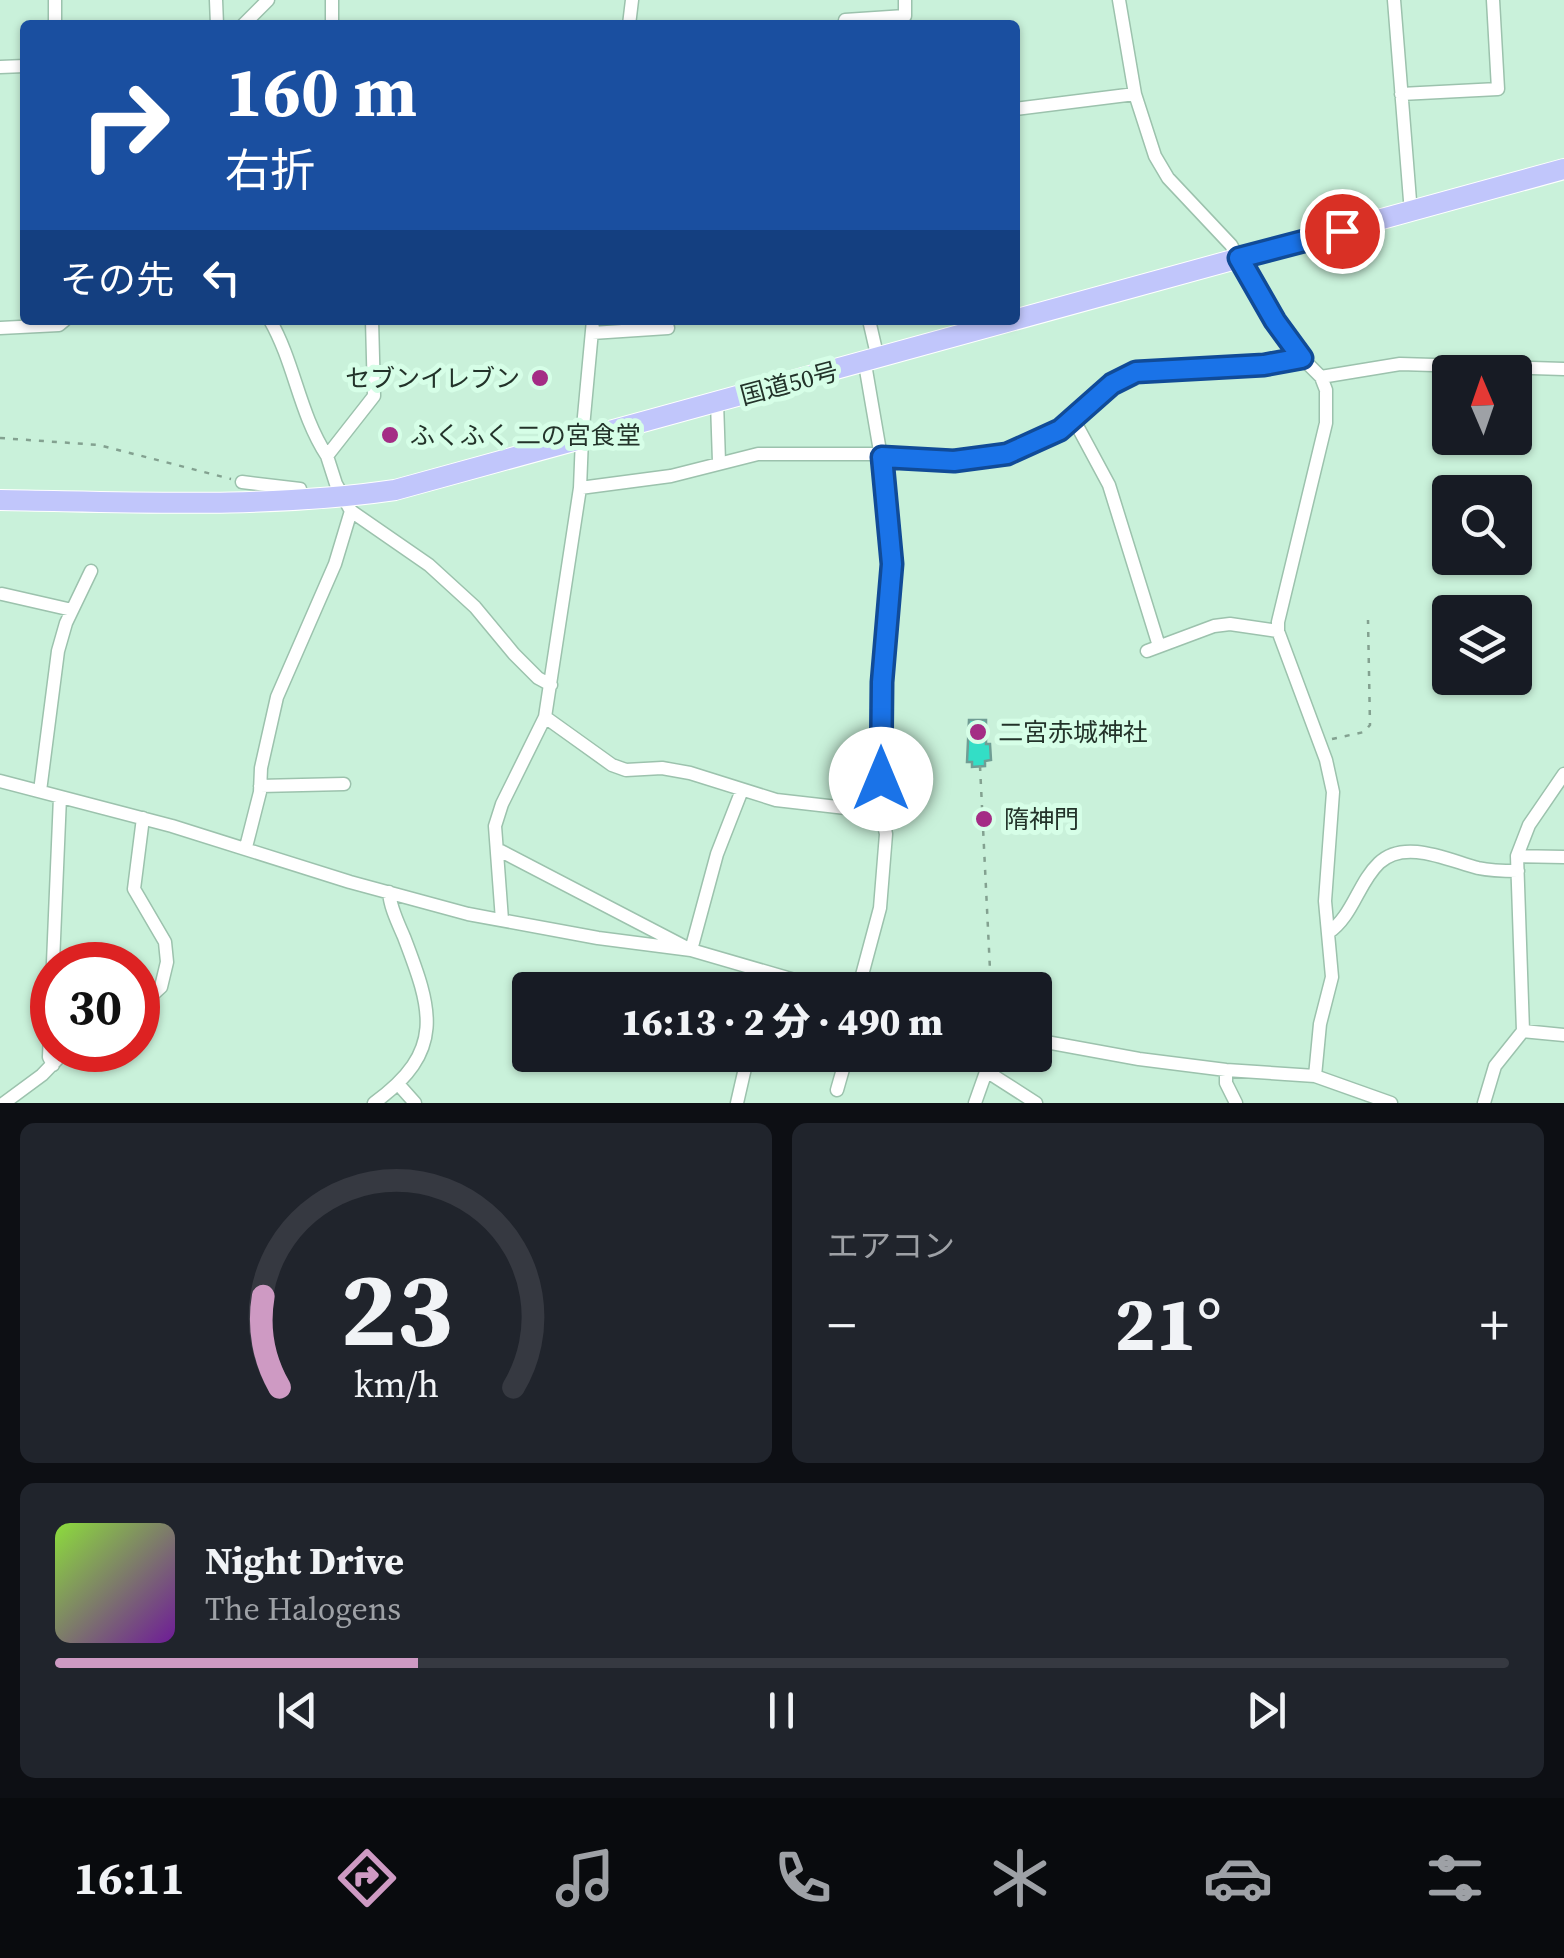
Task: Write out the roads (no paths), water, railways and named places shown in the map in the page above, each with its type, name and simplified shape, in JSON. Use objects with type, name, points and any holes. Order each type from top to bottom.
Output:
[{"type":"highway","name":"国道50号","points":[[1020,319],[1564,170]]},
{"type":"highway","name":"国道50号","points":[[0,500],[347,504],[1000,325]]},
{"type":"street","points":[[248,20],[268,0]]},
{"type":"street","points":[[845,20],[906,16],[905,0]]},
{"type":"street","points":[[1119,0],[1134,94],[1148,142],[1160,166],[1239,258],[1275,321],[1326,390],[1326,423],[1278,631],[1320,742],[1333,792],[1325,901],[1332,977],[1320,1024],[1316,1076]]},
{"type":"street","points":[[1394,0],[1411,214]]},
{"type":"street","points":[[1401,94],[1498,89],[1494,0]]},
{"type":"street","points":[[1020,108],[1134,94]]},
{"type":"street","points":[[0,328],[59,325]]},
{"type":"street","points":[[272,325],[289,359],[302,410],[347,504],[429,565],[475,606],[538,678],[551,685]]},
{"type":"street","points":[[327,456],[374,396],[372,325]]},
{"type":"street","points":[[863,972],[880,908],[886,834],[881,812],[882,682],[892,564],[869,325]]},
{"type":"street","points":[[502,920],[495,826],[546,717],[580,488],[592,327],[668,328]]},
{"type":"street","points":[[580,488],[671,476],[758,454],[881,455],[954,461],[1007,454],[1036,443],[1074,420],[1112,384],[1136,372],[1264,365],[1302,358]]},
{"type":"street","points":[[1320,377],[1400,364],[1564,369]]},
{"type":"street","points":[[716,402],[719,462]]},
{"type":"street","points":[[1074,420],[1109,485],[1153,649],[1214,626],[1230,624],[1278,631]]},
{"type":"street","points":[[242,482],[300,489],[303,501]]},
{"type":"street","points":[[246,847],[277,697],[335,564],[347,504]]},
{"type":"street","points":[[40,791],[55,668],[72,610],[92,571]]},
{"type":"street","points":[[2,594],[72,610]]},
{"type":"street","points":[[546,717],[612,765],[626,770],[662,768],[776,800],[881,812]]},
{"type":"street","points":[[1484,1103],[1495,1066],[1523,1031],[1518,856],[1528,824],[1564,774]]},
{"type":"street","points":[[0,781],[246,847],[468,914],[690,950],[765,972]]},
{"type":"street","points":[[260,786],[344,784]]},
{"type":"street","points":[[690,950],[717,854],[742,790]]},
{"type":"street","points":[[53,942],[60,797]]},
{"type":"street","points":[[142,818],[134,889],[165,942],[168,962],[160,988]]},
{"type":"street","points":[[498,849],[690,950]]},
{"type":"street","points":[[1328,933],[1342,922],[1379,863],[1393,855],[1427,853],[1480,869],[1518,871]]},
{"type":"street","points":[[1518,856],[1564,857]]},
{"type":"street","points":[[374,1103],[399,1085],[424,1045],[426,1004],[389,892]]},
{"type":"street","points":[[1523,1031],[1564,1036]]},
{"type":"street","points":[[1052,1043],[1226,1070],[1316,1076],[1391,1103]]},
{"type":"street","points":[[1226,1070],[1226,1083],[1236,1103]]},
{"type":"street","points":[[4,1103],[43,1072]]},
{"type":"street","points":[[736,1103],[744,1072]]},
{"type":"street","points":[[837,1090],[842,1072]]},
{"type":"street","points":[[975,1103],[986,1072]]},
{"type":"street","points":[[988,1072],[1036,1103]]},
{"type":"street","points":[[399,1085],[415,1103]]},
{"type":"place","name":"セブンイレブン","points":[[540,378]]},
{"type":"place","name":"ふくふく 二の宮食堂","points":[[390,435]]},
{"type":"place","name":"二宮赤城神社","points":[[978,732]]},
{"type":"place","name":"隋神門","points":[[984,819]]}]
